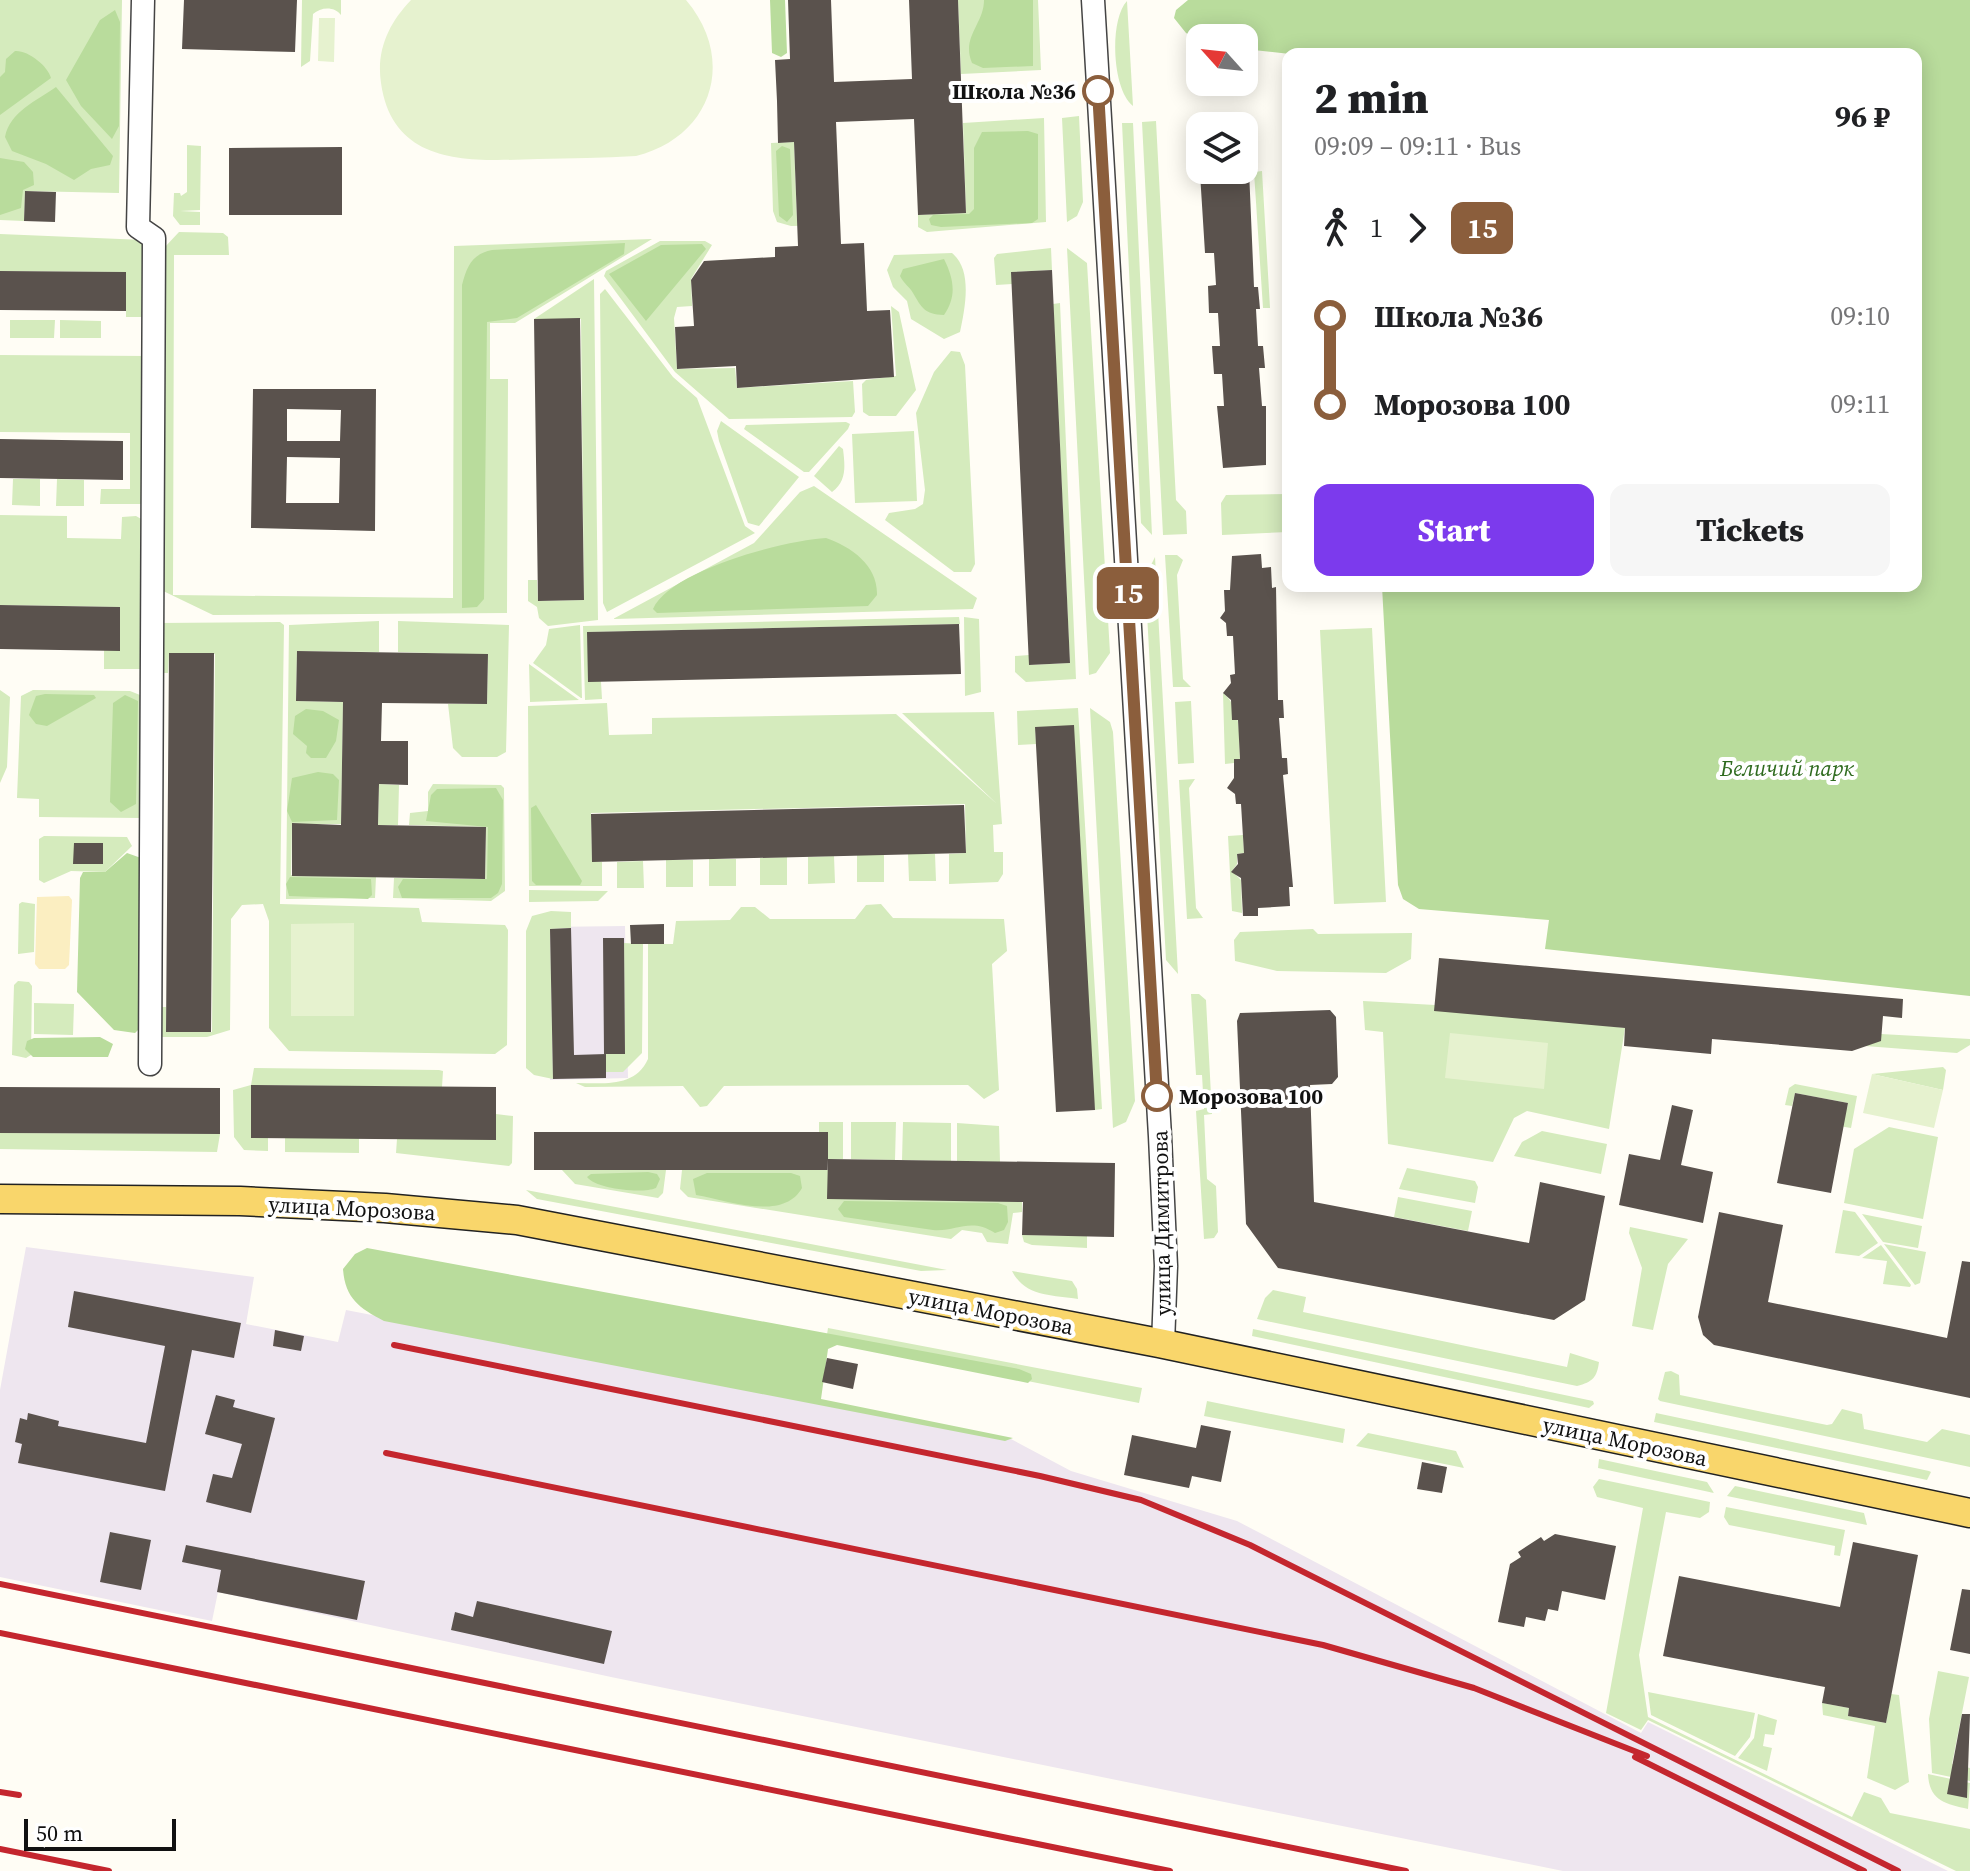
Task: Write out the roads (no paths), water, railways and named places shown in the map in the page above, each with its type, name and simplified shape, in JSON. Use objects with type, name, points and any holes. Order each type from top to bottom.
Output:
[{"type":"main road","name":"улица Морозова","points":[[0,1199],[240,1201],[385,1208],[517,1220],[1163,1344],[1970,1513]]},
{"type":"street","points":[[143,0],[138,227],[154,238],[150,1064]]},
{"type":"street","name":"улица Димитрова","points":[[1093,0],[1160,1136],[1166,1266],[1163,1344]]},
{"type":"railway","points":[[394,1345],[1040,1476],[1141,1500],[1250,1545],[1898,1871]]},
{"type":"railway","points":[[386,1453],[1323,1645],[1474,1688],[1647,1756]]},
{"type":"railway","points":[[0,1584],[1406,1871]]},
{"type":"railway","points":[[0,1633],[1170,1871]]},
{"type":"railway","points":[[1635,1757],[1864,1871]]},
{"type":"railway","points":[[0,1792],[19,1795]]},
{"type":"railway","points":[[0,1849],[109,1871]]},
{"type":"place","name":"Школа №36","points":[[1098,91]]},
{"type":"place","name":"Морозова 100","points":[[1157,1096]]},
{"type":"park label","name":"Беличий парк","points":[[1787,768]]}]
